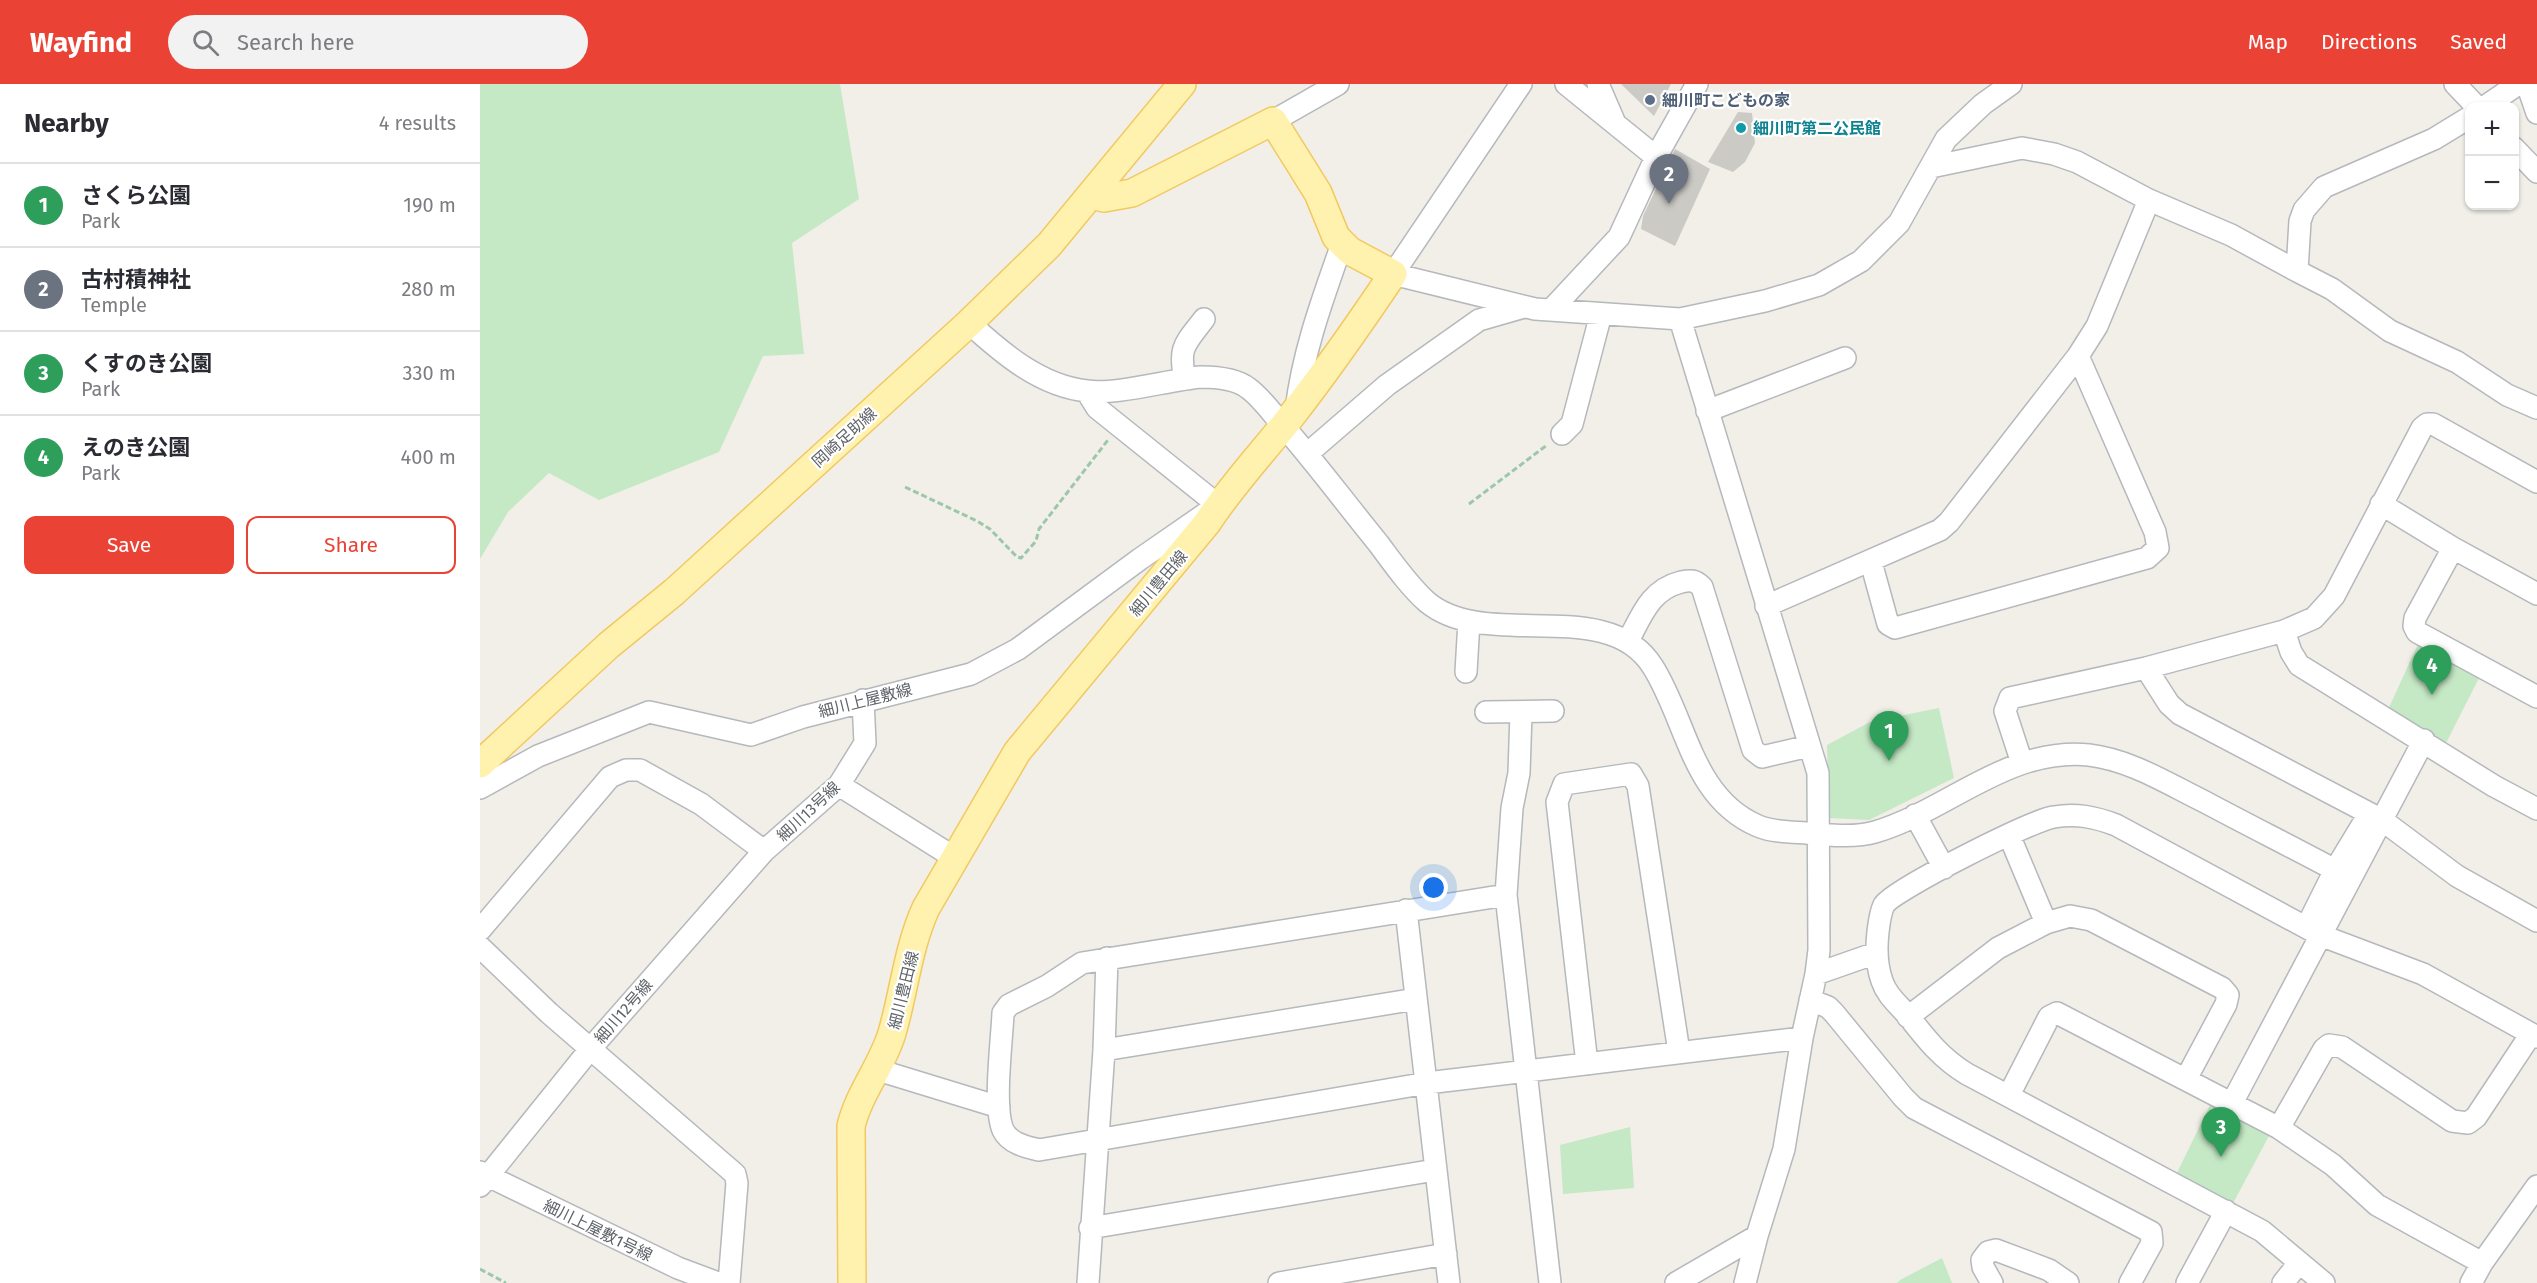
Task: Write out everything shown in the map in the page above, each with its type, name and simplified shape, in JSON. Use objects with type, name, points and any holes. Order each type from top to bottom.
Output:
[{"type":"main road","name":"岡崎足助線","points":[[480,764],[609,645],[674,592],[969,323],[1049,245],[1182,84]]},
{"type":"main road","points":[[1091,195],[1104,198],[1132,193],[1273,121],[1318,193],[1336,237],[1350,250],[1393,274]]},
{"type":"main road","name":"細川豊田線","points":[[852,1283],[851,1126],[855,1110],[878,1070],[892,1034],[921,920],[1017,752],[1207,523],[1356,329],[1393,274]]},
{"type":"street","points":[[1273,121],[1338,84]]},
{"type":"street","points":[[1521,84],[1393,274],[1524,306],[1680,320],[1765,301],[1819,285],[1861,261],[1899,223],[1946,139],[1983,104],[2011,84]]},
{"type":"street","points":[[1566,84],[1656,157]]},
{"type":"street","points":[[1598,84],[1615,124]]},
{"type":"street","points":[[1551,310],[1619,237],[1656,157],[1697,84]]},
{"type":"street","points":[[2455,84],[2472,102]]},
{"type":"street","points":[[2492,102],[2518,84]]},
{"type":"street","points":[[2527,84],[2537,113]]},
{"type":"street","points":[[2297,271],[2300,221],[2304,210],[2324,187],[2434,139],[2465,120]]},
{"type":"street","points":[[1931,167],[2022,148],[2034,149],[2077,162],[2149,200],[2231,235],[2332,289],[2390,331],[2457,362],[2508,395],[2537,408]]},
{"type":"street","points":[[2519,153],[2537,172]]},
{"type":"street","points":[[1766,606],[1940,530],[1949,522],[2078,356],[2105,310],[2149,200]]},
{"type":"street","points":[[1289,418],[1312,330],[1342,243]]},
{"type":"street","points":[[1307,454],[1387,385],[1479,320],[1524,306]]},
{"type":"street","points":[[1562,434],[1572,424],[1600,314]]},
{"type":"street","points":[[1185,379],[1181,354],[1186,342],[1204,319]]},
{"type":"street","points":[[1680,320],[1819,781],[1819,950],[1816,974],[1802,1038],[1784,1149],[1745,1283]]},
{"type":"street","points":[[969,323],[1018,364],[1040,376],[1087,392],[1214,377],[1247,386],[1289,418],[1307,454],[1412,588],[1443,613],[1469,621],[1590,630],[1628,641],[1652,665],[1668,694],[1698,768],[1712,792],[1742,818],[1760,827],[1818,834],[1875,832],[1915,815],[1983,779],[2022,763],[2047,756],[2090,755],[2119,762],[2154,777],[2335,870]]},
{"type":"street","points":[[1870,562],[1888,624],[1895,628],[2152,555],[2158,548],[2155,532],[2078,356]]},
{"type":"street","points":[[1707,411],[1845,358]]},
{"type":"street","points":[[1087,392],[1096,408],[1218,506]]},
{"type":"street","points":[[2022,763],[2005,711],[2010,698],[2146,668],[2284,631],[2314,618],[2326,607],[2422,428],[2427,424],[2433,424],[2537,482]]},
{"type":"street","points":[[2381,504],[2453,548],[2537,594]]},
{"type":"street","name":"細川上屋敷線","points":[[480,788],[538,756],[650,712],[751,735],[802,717],[863,700],[971,674],[997,662],[1218,506]]},
{"type":"street","points":[[2453,548],[2415,618],[2414,626],[2417,632],[2537,697]]},
{"type":"street","points":[[1628,641],[1645,609],[1659,591],[1690,580],[1697,582],[1702,587],[1752,750],[1762,757],[1809,746]]},
{"type":"street","points":[[1466,672],[1469,621]]},
{"type":"street","points":[[2284,631],[2291,652],[2299,665],[2424,740],[2494,786],[2537,809]]},
{"type":"street","points":[[2146,668],[2169,704],[2180,714],[2375,817],[2457,876],[2537,921]]},
{"type":"street","name":"細川13号線","points":[[764,851],[839,785],[865,743],[863,700]]},
{"type":"street","points":[[1486,712],[1553,711]]},
{"type":"street","points":[[1521,713],[1519,773],[1512,808],[1506,895],[1550,1283]]},
{"type":"street","points":[[2232,1103],[2314,930],[2375,817],[2424,740]]},
{"type":"street","points":[[480,930],[610,777],[626,770],[640,770],[701,804],[764,851]]},
{"type":"street","points":[[1587,1064],[1557,802],[1564,784],[1631,774],[1638,786],[1679,1052]]},
{"type":"street","points":[[839,785],[955,858]]},
{"type":"street","points":[[1915,815],[1944,867]]},
{"type":"street","points":[[2279,1128],[2324,1049],[2333,1045],[2342,1047],[2452,1121],[2468,1122],[2476,1117],[2534,1035],[2423,974],[2314,930],[2103,820],[2080,816],[2055,817],[2036,822],[1944,867],[1890,898],[1884,905],[1880,917],[1876,953],[1882,983],[1922,1035],[1946,1060],[1967,1074],[2262,1231],[2324,1283]]},
{"type":"street","points":[[2314,930],[2335,870],[2375,817]]},
{"type":"street","points":[[2009,835],[2046,922]]},
{"type":"street","name":"細川12号線","points":[[482,1178],[591,1048],[764,851]]},
{"type":"street","points":[[1506,895],[1082,963],[1047,986],[1009,1005],[1003,1013],[999,1107],[1004,1131],[1016,1143],[1039,1150],[1427,1083],[1802,1038]]},
{"type":"street","points":[[1406,910],[1449,1283]]},
{"type":"street","points":[[1908,1017],[1998,948],[2046,922],[2070,916],[2091,920],[2222,988],[2228,994],[2226,1004],[2186,1079]]},
{"type":"street","points":[[480,947],[549,1013],[735,1174],[737,1183],[729,1283]]},
{"type":"street","points":[[1816,974],[1876,953]]},
{"type":"street","points":[[1088,1283],[1104,1050],[1107,958]]},
{"type":"street","points":[[1104,1050],[1416,999]]},
{"type":"street","points":[[1810,1000],[1828,1007],[1834,1013],[1914,1108],[2151,1232],[2152,1243],[2130,1283]]},
{"type":"street","points":[[2009,1095],[2049,1017],[2057,1013],[2279,1128],[2333,1165],[2378,1205],[2482,1263]]},
{"type":"street","points":[[878,1070],[999,1107]]},
{"type":"street","points":[[1090,1228],[1435,1170]]},
{"type":"street","name":"細川上屋敷1号線","points":[[482,1178],[678,1268],[718,1283]]},
{"type":"street","points":[[2471,1283],[2482,1263],[2537,1186]]},
{"type":"street","points":[[2187,1283],[2226,1211]]},
{"type":"street","points":[[1676,1283],[1757,1236]]},
{"type":"street","points":[[1992,1283],[1982,1260],[1988,1252],[1996,1250],[2049,1270],[2068,1283]]},
{"type":"street","points":[[1279,1283],[1446,1254]]},
{"type":"street","points":[[2283,1283],[2299,1263]]},
{"type":"path","points":[[905,487],[977,521],[990,529],[1017,557],[1021,558],[1036,541],[1039,529],[1118,426]]},
{"type":"path","points":[[1469,504],[1562,434]]},
{"type":"path","points":[[480,1269],[506,1283]]},
{"type":"green space","points":[[480,84],[840,84],[859,199],[792,243],[804,354],[763,356],[719,452],[599,500],[549,473],[508,512],[480,559]]},
{"type":"green space","points":[[2419,642],[2480,676],[2444,747],[2386,714]]},
{"type":"green space","points":[[1939,708],[1954,778],[1869,820],[1829,818],[1827,745],[1870,722]]},
{"type":"green space","points":[[2212,1101],[2270,1134],[2230,1209],[2174,1179]]},
{"type":"green space","points":[[1630,1127],[1634,1188],[1563,1194],[1560,1145]]},
{"type":"green space","points":[[1942,1258],[1952,1283],[1897,1283],[1900,1280]]},
{"type":"building","name":"細川町こどもの家","points":[[1621,84],[1671,84],[1654,116]]},
{"type":"building","name":"細川町第二公民館","points":[[1738,112],[1752,113],[1755,143],[1745,162],[1733,172],[1708,162]]},
{"type":"building","points":[[1675,149],[1710,169],[1675,246],[1641,229],[1643,216]]},
{"type":"place","name":"細川町こどもの家","points":[[1650,100]]},
{"type":"place","name":"細川町第二公民館","points":[[1741,128]]},
{"type":"place","name":"古村積神社","points":[[1669,204]]},
{"type":"place","name":"えのき公園","points":[[2432,695]]},
{"type":"place","name":"さくら公園","points":[[1889,761]]},
{"type":"place","name":"くすのき公園","points":[[2221,1157]]}]
